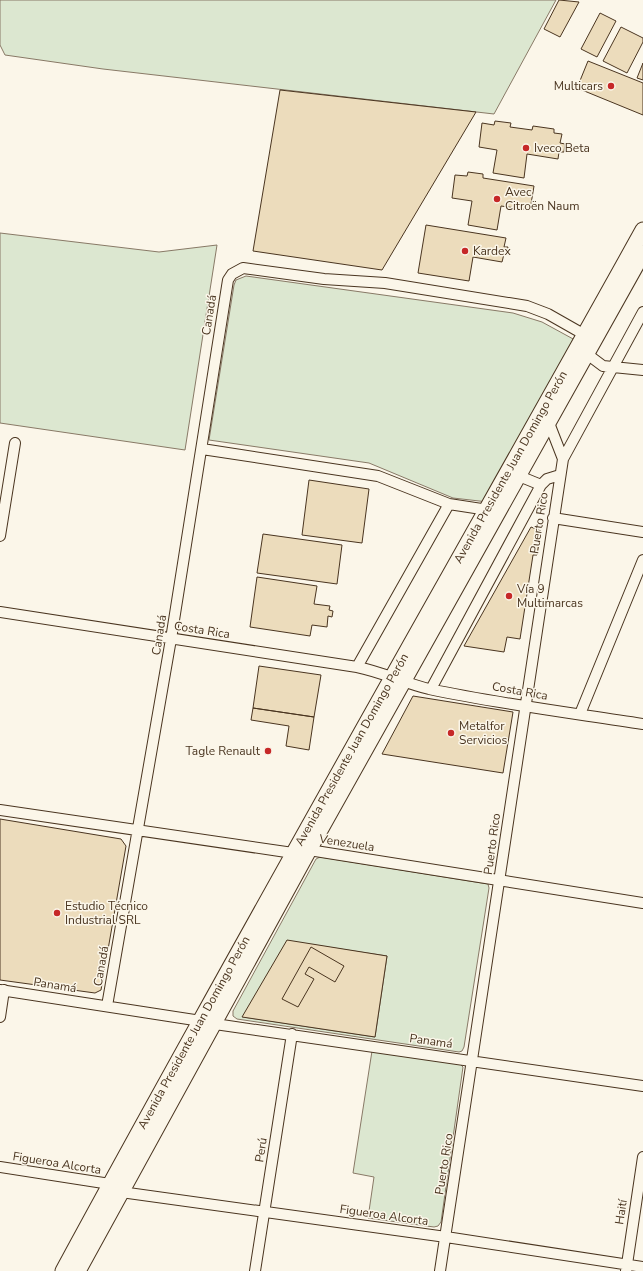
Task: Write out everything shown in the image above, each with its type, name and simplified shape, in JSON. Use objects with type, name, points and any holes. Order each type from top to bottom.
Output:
[{"type":"main road","name":"Avenida Presidente Juan Domingo Perón","points":[[63,1271],[116,1188],[208,1022],[309,850],[488,510],[643,230]]},
{"type":"main road","name":"Avenida Presidente Juan Domingo Perón","points":[[208,1022],[293,854],[398,681],[519,476],[643,253]]},
{"type":"main road","name":"Avenida Presidente Juan Domingo Perón","points":[[78,1271],[116,1188]]},
{"type":"street","name":"Canadá","points":[[107,1006],[139,831],[202,449],[228,280],[237,270],[243,268],[324,279],[385,283],[527,306],[548,314],[585,335]]},
{"type":"street","points":[[563,459],[643,312]]},
{"type":"street","points":[[587,354],[603,366],[643,370]]},
{"type":"street","points":[[549,423],[563,459]]},
{"type":"street","points":[[0,536],[15,443]]},
{"type":"street","points":[[202,449],[378,476],[449,504],[488,510]]},
{"type":"street","name":"Puerto Rico","points":[[440,1271],[563,459]]},
{"type":"street","points":[[431,689],[541,485],[547,480],[560,475]]},
{"type":"street","points":[[519,476],[541,485]]},
{"type":"street","points":[[357,666],[449,504]]},
{"type":"street","points":[[553,518],[643,532]]},
{"type":"street","points":[[580,714],[643,560]]},
{"type":"street","name":"Costa Rica","points":[[0,612],[357,666],[376,670],[398,681],[431,689],[526,706],[643,724]]},
{"type":"street","name":"Venezuela","points":[[0,810],[293,854],[309,850],[643,903]]},
{"type":"street","points":[[0,1017],[2,990]]},
{"type":"street","name":"Panamá","points":[[2,990],[643,1086]]},
{"type":"street","name":"Perú","points":[[255,1271],[292,1034]]},
{"type":"street","name":"Haití","points":[[626,1268],[643,1157]]},
{"type":"street","name":"Figueroa Alcorta","points":[[0,1167],[116,1188],[446,1237],[626,1268],[643,1267]]},
{"type":"green space","points":[[0,0],[556,0],[494,114],[103,69],[5,55],[0,45]]},
{"type":"green space","points":[[0,233],[159,252],[217,245],[185,450],[0,423]]},
{"type":"green space","points":[[246,276],[513,313],[542,322],[575,340],[488,502],[453,498],[369,463],[209,440],[234,285],[236,280]]},
{"type":"green space","points":[[320,857],[488,884],[489,888],[464,1047],[462,1051],[459,1052],[237,1019],[233,1016],[233,1011],[316,859]],"holes":[[[287,941],[387,956],[375,1037],[243,1017]]]},
{"type":"green space","points":[[372,1051],[460,1064],[463,1067],[441,1222],[438,1226],[434,1227],[368,1218],[374,1177],[353,1173]]},
{"type":"building","points":[[559,0],[579,2],[560,37],[544,29]]},
{"type":"building","points":[[600,13],[616,21],[597,57],[581,49]]},
{"type":"building","points":[[621,27],[643,38],[643,42],[627,73],[603,61]]},
{"type":"building","name":"Multicars","points":[[588,61],[643,83],[643,115],[577,88]]},
{"type":"building","points":[[643,63],[643,80],[637,78]]},
{"type":"building","points":[[280,90],[476,112],[382,270],[253,251]]},
{"type":"building","name":"Iveco Beta","points":[[495,121],[511,123],[510,127],[532,130],[533,126],[554,129],[554,133],[562,134],[560,143],[565,144],[564,152],[559,152],[558,159],[527,154],[524,178],[493,173],[497,150],[479,147],[482,123],[494,125]]},
{"type":"building","name":"Avec Citroën Naum","points":[[468,172],[483,174],[483,178],[534,186],[530,210],[501,206],[497,230],[468,225],[472,201],[452,198],[455,175],[467,176]]},
{"type":"building","name":"Kardex","points":[[426,225],[506,238],[504,247],[508,247],[507,255],[504,254],[502,262],[473,257],[469,281],[418,273]]},
{"type":"building","points":[[309,480],[369,489],[362,543],[302,535]]},
{"type":"building","name":"Vía 9 Multimarcas","points":[[531,527],[541,531],[537,555],[533,555],[520,639],[507,637],[504,652],[464,646]]},
{"type":"building","points":[[263,534],[342,545],[337,584],[257,573]]},
{"type":"building","points":[[257,577],[317,586],[314,604],[330,606],[329,610],[333,611],[332,617],[328,616],[327,627],[312,625],[310,636],[250,627]]},
{"type":"building","points":[[259,666],[321,675],[314,717],[253,708]]},
{"type":"building","name":"Metalfor Servicios","points":[[413,696],[513,712],[503,773],[382,754]]},
{"type":"building","points":[[253,708],[314,717],[309,750],[286,746],[289,726],[251,720]]},
{"type":"building","name":"Estudio Técnico Industrial SRL","points":[[0,819],[121,839],[126,846],[101,990],[95,993],[0,980]]},
{"type":"building","points":[[287,940],[387,956],[375,1037],[242,1017]]},
{"type":"building","points":[[311,947],[344,966],[335,982],[309,967],[305,974],[314,979],[298,1007],[282,999]]},
{"type":"place","name":"Multicars","points":[[611,86]]},
{"type":"place","name":"Iveco Beta","points":[[526,148]]},
{"type":"place","name":"Avec Citroën Naum","points":[[497,199]]},
{"type":"place","name":"Kardex","points":[[465,251]]},
{"type":"place","name":"Vía 9 Multimarcas","points":[[509,596]]},
{"type":"place","name":"Metalfor Servicios","points":[[451,733]]},
{"type":"place","name":"Tagle Renault","points":[[268,751]]},
{"type":"place","name":"Estudio Técnico Industrial SRL","points":[[57,913]]}]
